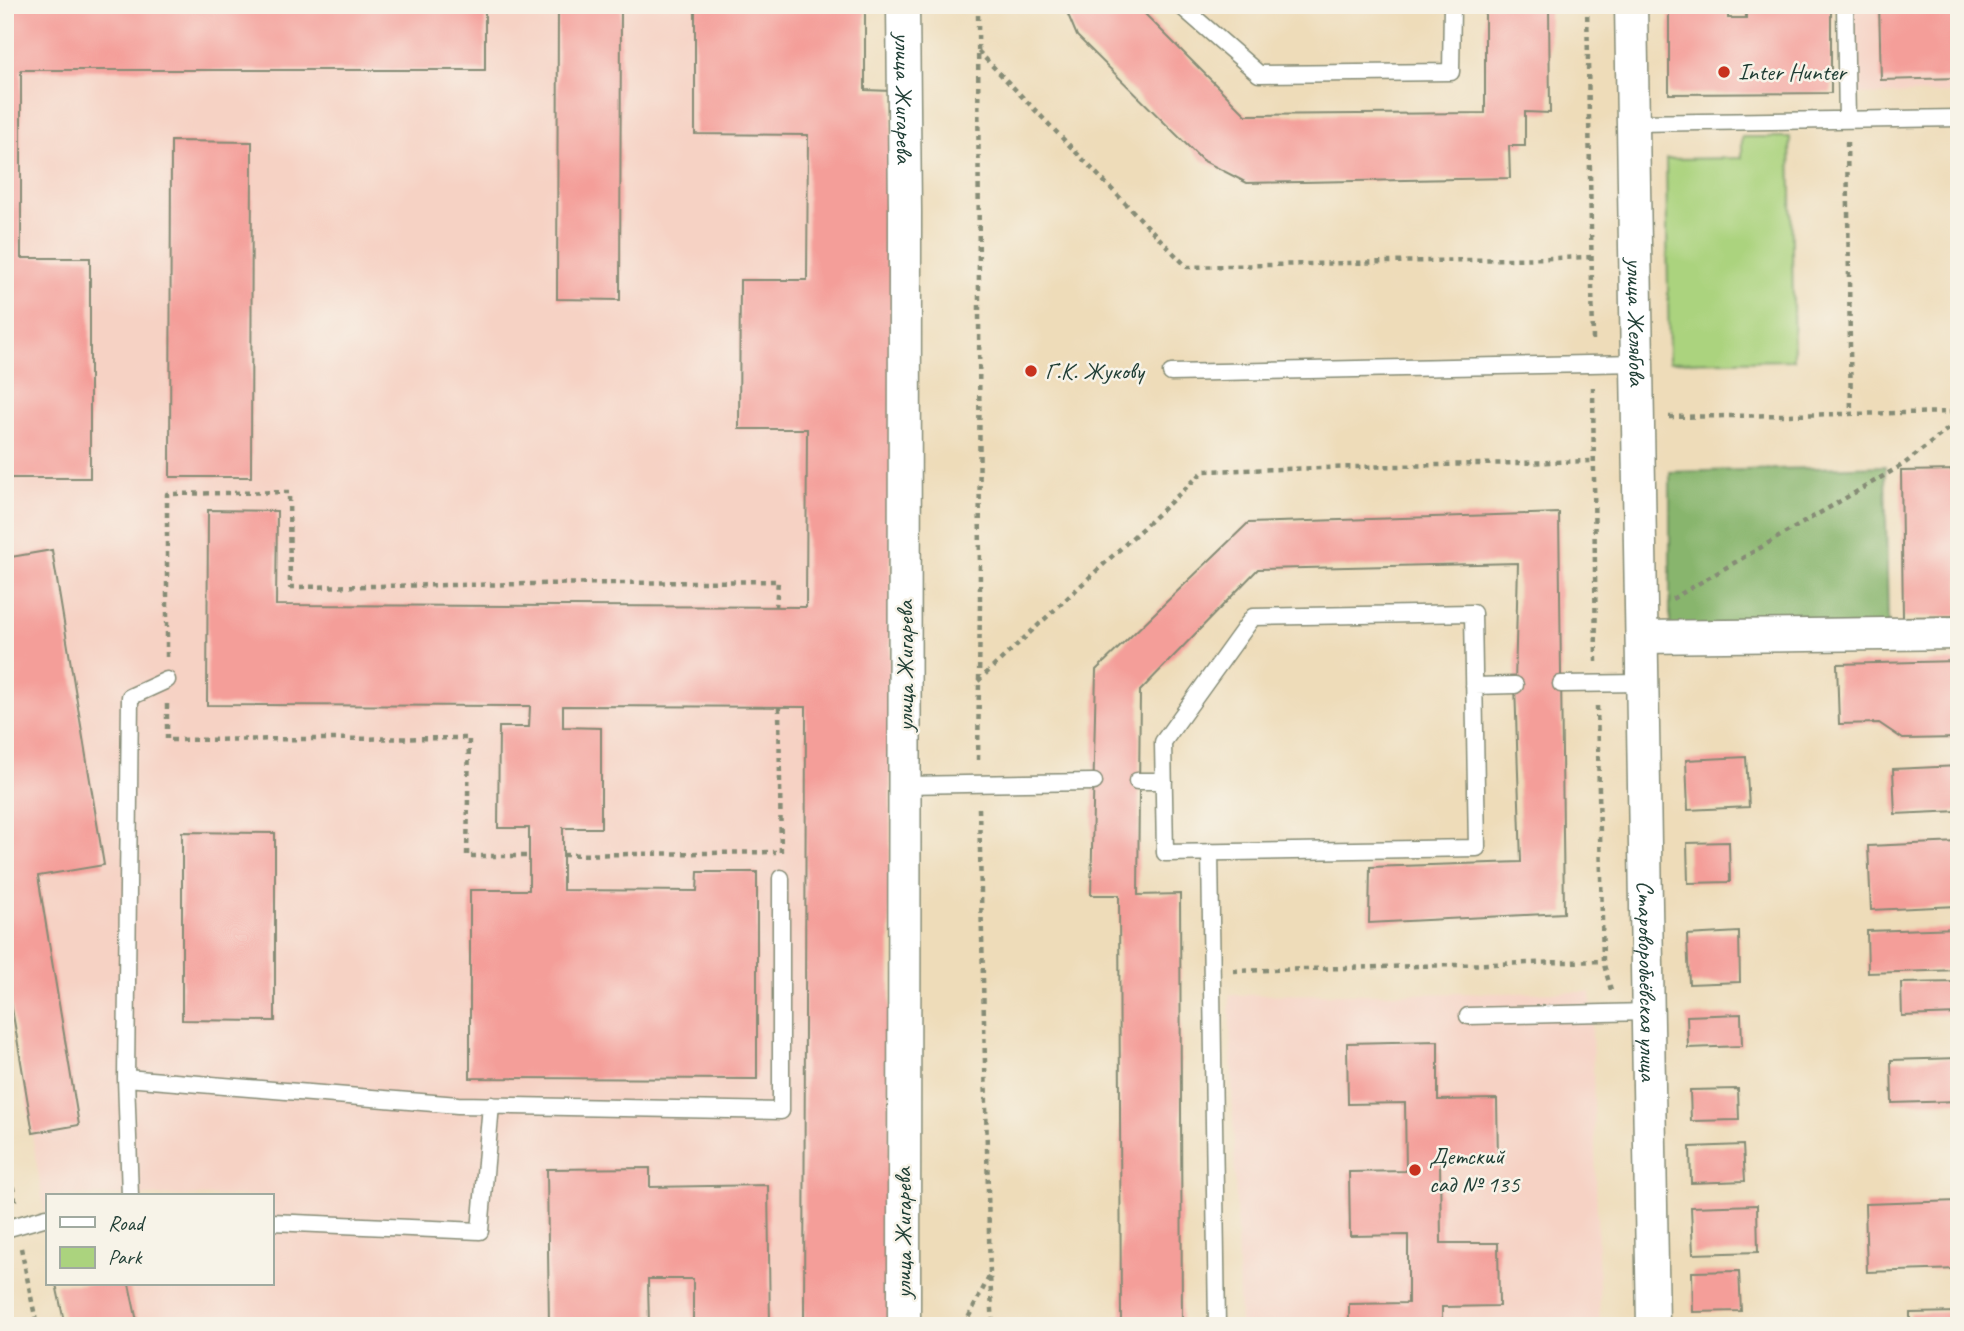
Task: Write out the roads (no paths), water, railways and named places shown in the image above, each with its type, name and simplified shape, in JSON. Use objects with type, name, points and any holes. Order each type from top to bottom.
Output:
[{"type":"street","name":"улица Жигарева","points":[[903,5],[904,1326]]},
{"type":"street","name":"улица Желябова","points":[[1632,5],[1642,628]]},
{"type":"street","points":[[1642,628],[1959,633]]},
{"type":"street","name":"Староворобьёвская улица","points":[[1642,628],[1643,683],[1633,1013],[1653,1326]]},
{"type":"lane","points":[[1180,5],[1259,74],[1451,72],[1452,5]]},
{"type":"lane","points":[[1845,5],[1847,120]]},
{"type":"lane","points":[[1634,123],[1959,118]]},
{"type":"lane","points":[[1171,373],[1638,363]]},
{"type":"lane","points":[[1473,613],[1477,848],[1165,853],[1164,781],[1163,741],[1253,617],[1473,613]]},
{"type":"lane","points":[[130,1194],[126,1078],[130,696],[167,680]]},
{"type":"lane","points":[[1561,684],[1643,683]]},
{"type":"lane","points":[[1474,686],[1515,685]]},
{"type":"lane","points":[[1137,781],[1164,781]]},
{"type":"lane","points":[[905,785],[1094,782]]},
{"type":"lane","points":[[1210,852],[1217,1326]]},
{"type":"lane","points":[[126,1078],[491,1105],[781,1111],[781,878]]},
{"type":"lane","points":[[1468,1016],[1633,1013]]},
{"type":"lane","points":[[273,1222],[480,1231],[491,1105]]},
{"type":"lane","points":[[5,1229],[46,1217]]},
{"type":"place","name":"Inter Hunter","points":[[1724,72]]},
{"type":"place","name":"Г.К. Жукову","points":[[1031,371]]},
{"type":"place","name":"Детский сад № 135","points":[[1415,1170]]}]
